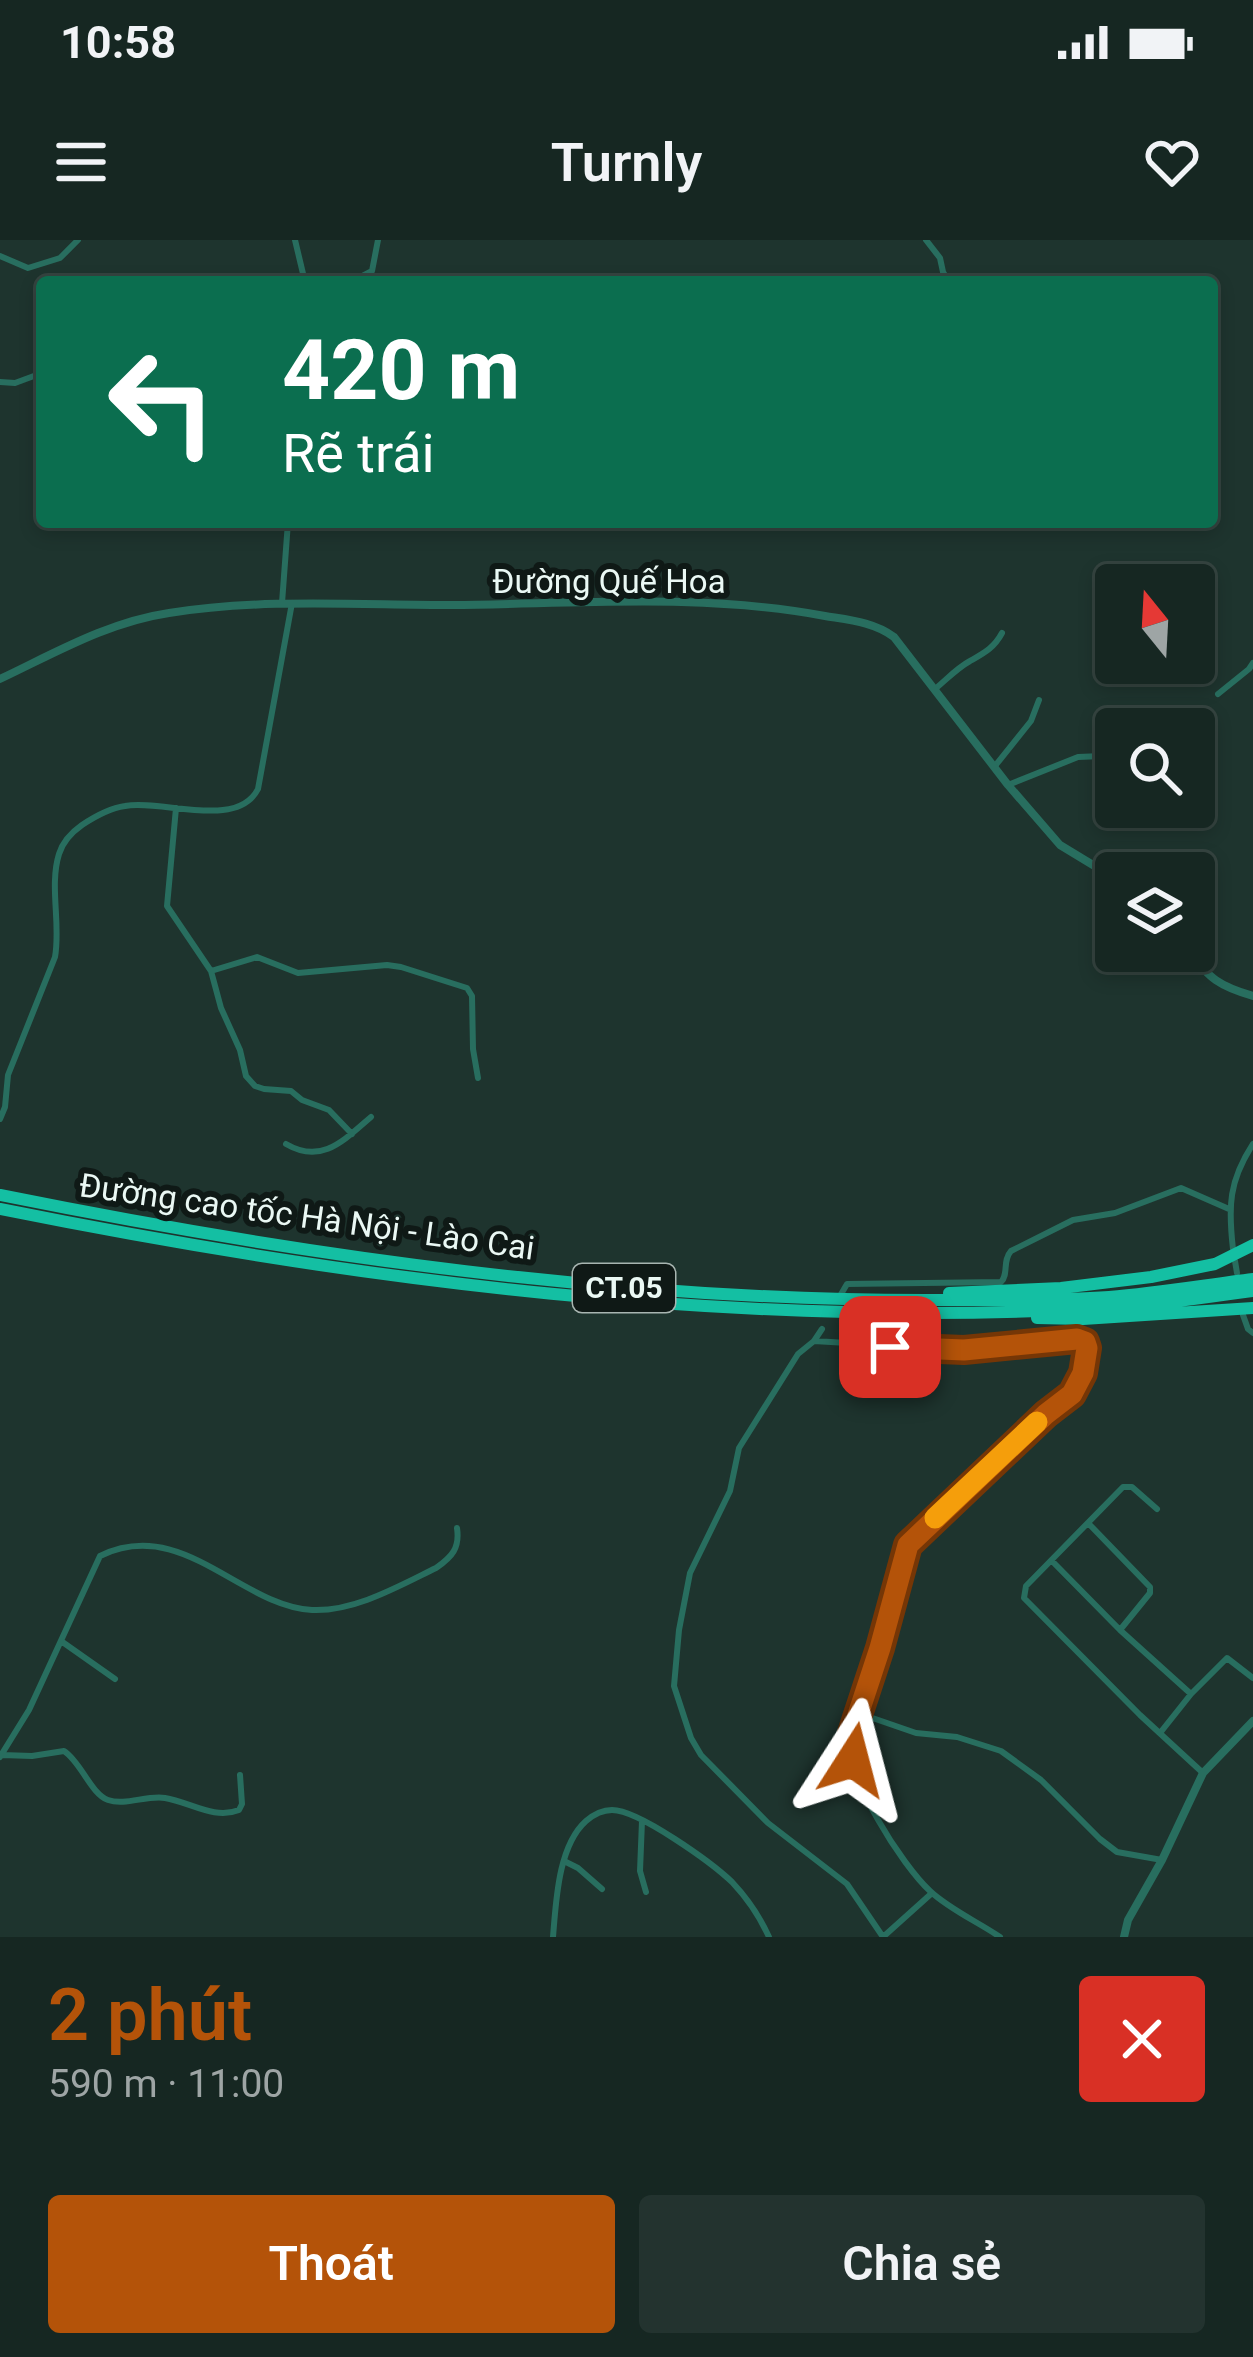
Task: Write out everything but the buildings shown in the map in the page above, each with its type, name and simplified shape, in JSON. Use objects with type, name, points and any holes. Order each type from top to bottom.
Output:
[{"type":"highway","name":"Đường cao tốc Hà Nội - Lào Cai","points":[[0,1195],[246,1240],[637,1289],[816,1300],[1031,1300],[1253,1279]]},
{"type":"highway","name":"Đường cao tốc Hà Nội - Lào Cai","points":[[0,1209],[146,1238],[463,1283],[815,1312],[1113,1308],[1253,1291]]},
{"type":"highway","points":[[893,1300],[1151,1277],[1215,1264],[1253,1244]]},
{"type":"highway","points":[[982,1312],[1083,1319],[1248,1312]]},
{"type":"street","points":[[0,256],[28,268],[60,257],[78,240]]},
{"type":"street","points":[[296,240],[304,276]]},
{"type":"street","points":[[362,276],[372,271],[378,240]]},
{"type":"street","points":[[926,240],[947,276]]},
{"type":"street","points":[[0,382],[36,376]]},
{"type":"street","points":[[0,1119],[4,1074],[55,957],[56,872],[64,843],[73,831],[119,807],[223,809],[247,804],[258,789],[287,603],[288,528]]},
{"type":"street","name":"Đường Quế Hoa","points":[[0,678],[73,643],[148,617],[198,609],[287,603],[703,603],[790,609],[873,624],[894,637],[993,767],[1060,845],[1095,866]]},
{"type":"street","points":[[935,688],[964,664],[984,655],[1002,633]]},
{"type":"street","points":[[1218,694],[1253,663]]},
{"type":"street","points":[[993,767],[1014,745],[1039,700]]},
{"type":"street","points":[[1008,785],[1078,758],[1095,757]]},
{"type":"street","points":[[176,808],[167,906],[211,971],[243,1071],[264,1089],[291,1091],[329,1110],[352,1134]]},
{"type":"street","points":[[211,971],[257,957],[298,973],[387,965],[467,988],[472,996],[478,1078]]},
{"type":"street","points":[[1205,972],[1216,982],[1253,996]]},
{"type":"street","points":[[286,1144],[316,1153],[352,1134],[371,1117]]},
{"type":"street","points":[[1233,1249],[1229,1208],[1238,1172],[1253,1144]]},
{"type":"street","points":[[838,1300],[847,1284],[1000,1282],[1011,1252],[1073,1220],[1126,1210],[1181,1188],[1229,1208]]},
{"type":"street","points":[[1235,1261],[1237,1273]]},
{"type":"street","points":[[1248,1312],[1248,1329],[1253,1333]]},
{"type":"street","points":[[822,1329],[798,1354],[740,1448],[730,1491],[690,1574],[674,1685],[701,1755],[768,1823],[847,1884],[883,1937],[932,1893]]},
{"type":"street","points":[[814,1341],[964,1350],[1077,1339],[1087,1348],[1083,1373],[1072,1394],[908,1545],[850,1748],[866,1799],[932,1893],[1000,1937]]},
{"type":"street","points":[[1156,1509],[1127,1486],[1116,1492],[1026,1586],[1024,1598],[1203,1773]]},
{"type":"street","points":[[1088,1523],[1150,1587],[1120,1630]]},
{"type":"street","points":[[1,1756],[29,1710],[100,1556],[123,1548],[176,1550],[283,1603],[316,1610],[355,1603],[436,1568],[457,1548],[457,1528]]},
{"type":"street","points":[[1052,1561],[1191,1694]]},
{"type":"street","points":[[61,1641],[115,1679]]},
{"type":"street","points":[[1160,1733],[1227,1658],[1253,1678]]},
{"type":"street","points":[[858,1713],[912,1732],[957,1737],[1001,1751],[1041,1780],[1117,1852],[1162,1861]]},
{"type":"street","points":[[1124,1937],[1128,1920],[1203,1773],[1253,1721]]},
{"type":"street","points":[[1,1756],[64,1751],[109,1800],[160,1797],[225,1814],[239,1810],[242,1804],[240,1775]]},
{"type":"street","points":[[553,1937],[558,1885],[574,1837],[584,1823],[615,1810],[671,1837],[720,1871],[748,1901],[769,1937]]},
{"type":"street","points":[[642,1821],[640,1871],[646,1892]]},
{"type":"street","points":[[564,1861],[602,1889]]},
{"type":"slow traffic","points":[[935,1518],[1037,1422]]},
{"type":"route","points":[[853,1760],[852,1733],[908,1545],[1072,1394],[1083,1373],[1087,1348],[1077,1339],[964,1350],[890,1347]]}]
